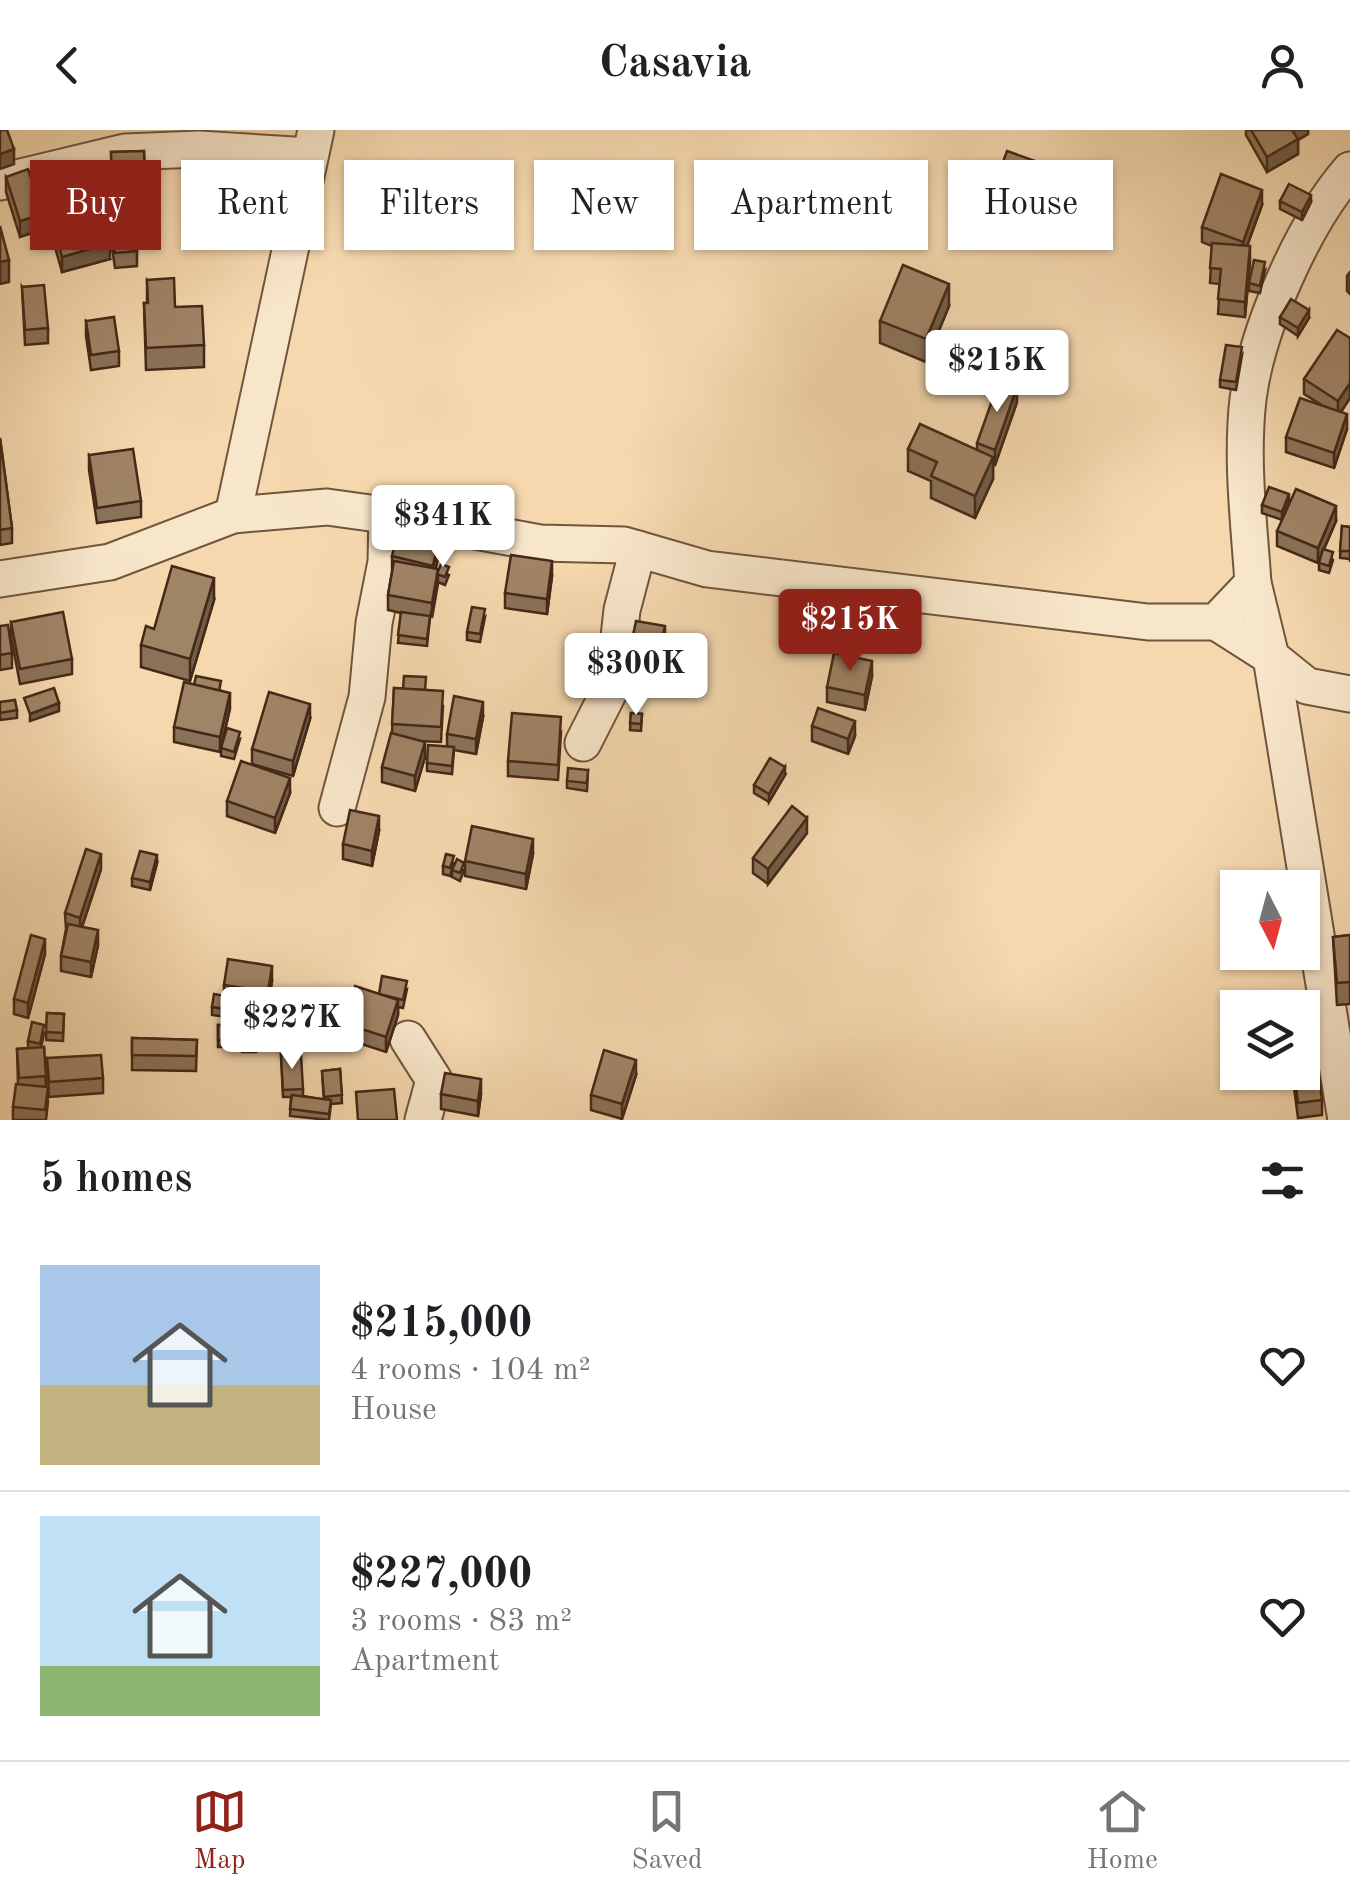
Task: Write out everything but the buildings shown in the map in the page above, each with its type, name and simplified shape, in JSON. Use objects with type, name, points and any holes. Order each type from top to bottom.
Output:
[{"type":"street","points":[[0,182],[126,152],[313,143],[233,515]]},
{"type":"street","points":[[1346,1120],[1340,1024],[1271,658],[1252,584],[1246,470],[1248,399],[1260,345],[1305,236],[1350,170]]},
{"type":"street","points":[[0,579],[110,562],[233,515],[328,508],[540,543],[624,545],[707,569],[1148,622],[1216,622],[1307,686],[1350,694]]},
{"type":"street","points":[[337,808],[367,697],[374,623],[386,562],[388,516]]},
{"type":"street","points":[[583,743],[614,682],[622,610],[638,549]]},
{"type":"street","points":[[1216,622],[1252,584]]},
{"type":"street","points":[[408,1039],[434,1080],[423,1120]]}]
